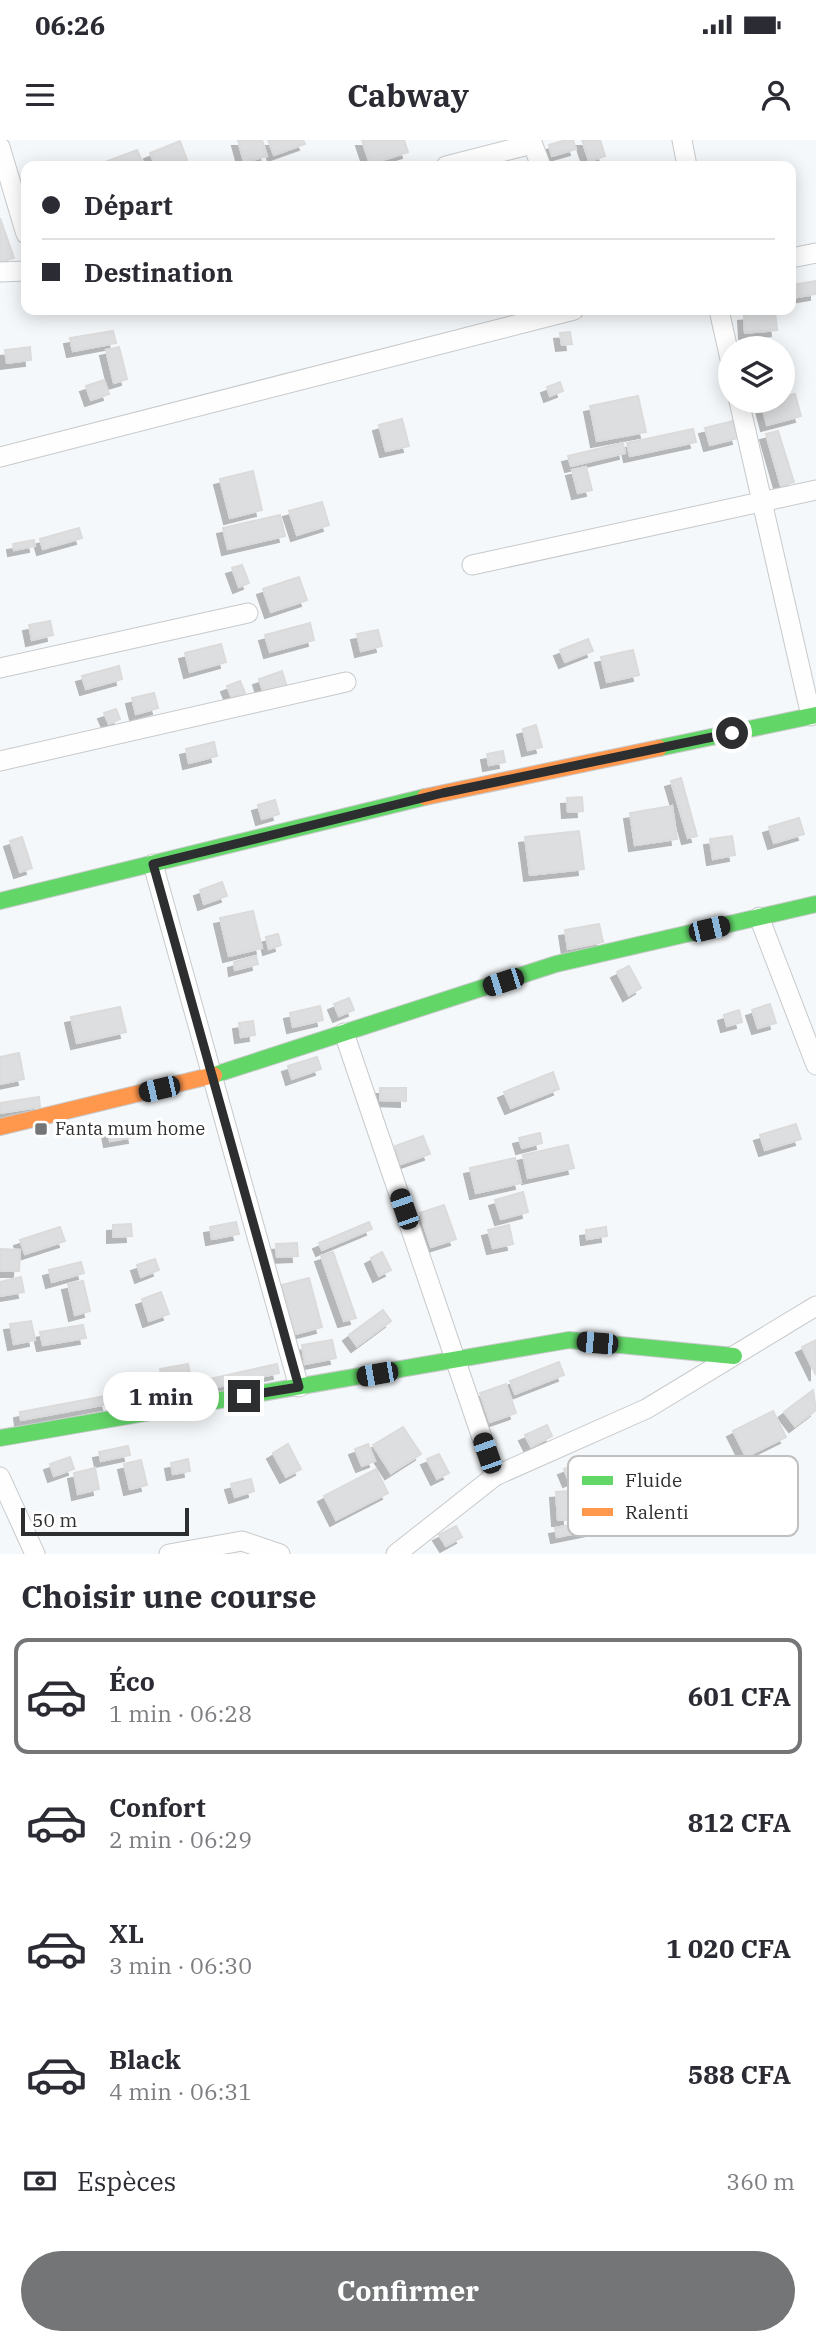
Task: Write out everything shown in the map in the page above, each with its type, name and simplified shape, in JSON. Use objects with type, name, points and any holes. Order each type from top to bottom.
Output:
[{"type":"street","points":[[682,140],[686,161]]},
{"type":"street","points":[[464,161],[532,142],[539,161]]},
{"type":"street","points":[[0,147],[21,217]]},
{"type":"street","points":[[796,257],[816,253]]},
{"type":"street","points":[[0,272],[21,271]]},
{"type":"street","points":[[0,457],[555,315]]},
{"type":"street","points":[[720,315],[725,336]]},
{"type":"street","points":[[0,901],[443,793],[813,716],[742,413]]},
{"type":"street","points":[[472,565],[816,490]]},
{"type":"street","points":[[0,668],[248,613]]},
{"type":"street","points":[[0,761],[346,682]]},
{"type":"street","points":[[153,864],[299,1387]]},
{"type":"street","points":[[0,1127],[212,1076],[556,964],[816,904]]},
{"type":"street","points":[[759,917],[816,1065]]},
{"type":"street","points":[[344,1033],[495,1476]]},
{"type":"street","points":[[396,1554],[495,1476],[646,1409],[816,1306]]},
{"type":"street","points":[[0,1438],[569,1340],[734,1356]]},
{"type":"street","points":[[0,1477],[34,1554]]},
{"type":"street","points":[[169,1554],[242,1541],[280,1554]]},
{"type":"building","points":[[238,140],[262,140],[267,156],[244,161]]},
{"type":"building","points":[[268,140],[303,140],[305,144],[274,155]]},
{"type":"building","points":[[362,140],[404,140],[408,152],[380,161],[369,161]]},
{"type":"building","points":[[573,140],[576,149],[552,156],[549,145]]},
{"type":"building","points":[[582,140],[600,140],[605,156],[589,161]]},
{"type":"building","points":[[180,141],[187,160],[154,161],[150,153]]},
{"type":"building","points":[[137,150],[142,161],[108,161]]},
{"type":"building","points":[[0,218],[14,258],[0,262]]},
{"type":"building","points":[[816,281],[816,294],[796,297],[796,284]]},
{"type":"building","points":[[744,315],[775,315],[777,330],[745,333]]},
{"type":"building","points":[[113,331],[116,343],[73,351],[70,338]]},
{"type":"building","points":[[570,332],[572,344],[562,345],[560,333]]},
{"type":"building","points":[[30,347],[31,360],[7,363],[5,350]]},
{"type":"building","points":[[119,347],[127,379],[114,383],[106,350]]},
{"type":"building","points":[[104,380],[109,394],[91,400],[86,386]]},
{"type":"building","points":[[560,382],[563,391],[550,396],[547,387]]},
{"type":"building","points":[[795,394],[801,416],[767,425],[764,413],[795,413]]},
{"type":"building","points":[[638,396],[646,432],[597,441],[590,406]]},
{"type":"building","points":[[402,419],[409,446],[386,451],[379,425]]},
{"type":"building","points":[[733,421],[738,438],[710,445],[705,428]]},
{"type":"building","points":[[693,429],[696,442],[630,456],[627,443]]},
{"type":"building","points":[[778,431],[794,482],[781,486],[766,434]]},
{"type":"building","points":[[623,443],[625,453],[571,466],[568,456]]},
{"type":"building","points":[[586,467],[592,490],[578,493],[572,470]]},
{"type":"building","points":[[253,471],[262,510],[230,518],[220,479]]},
{"type":"building","points":[[322,502],[329,525],[297,535],[289,511]]},
{"type":"building","points":[[280,515],[285,536],[228,549],[223,528]]},
{"type":"building","points":[[79,528],[82,538],[43,549],[40,539]]},
{"type":"building","points":[[34,540],[35,546],[14,550],[13,544]]},
{"type":"building","points":[[242,565],[249,583],[239,587],[232,568]]},
{"type":"building","points":[[299,577],[307,600],[271,612],[263,589]]},
{"type":"building","points":[[50,621],[53,635],[32,640],[29,625]]},
{"type":"building","points":[[310,623],[314,640],[270,652],[265,635]]},
{"type":"building","points":[[378,630],[382,646],[361,651],[357,634]]},
{"type":"building","points":[[588,639],[593,651],[565,662],[560,650]]},
{"type":"building","points":[[221,644],[226,662],[190,672],[185,653]]},
{"type":"building","points":[[633,650],[639,675],[607,682],[601,657]]},
{"type":"building","points":[[119,666],[122,679],[86,689],[82,676]]},
{"type":"building","points":[[282,671],[288,690],[265,697],[259,679]]},
{"type":"building","points":[[240,681],[245,693],[232,698],[227,686]]},
{"type":"building","points":[[154,693],[158,708],[136,714],[132,698]]},
{"type":"building","points":[[116,709],[120,719],[109,724],[104,713]]},
{"type":"building","points":[[536,725],[542,747],[528,750],[523,729]]},
{"type":"building","points":[[214,742],[217,756],[189,763],[186,749]]},
{"type":"building","points":[[503,751],[505,762],[489,765],[487,754]]},
{"type":"building","points":[[681,778],[697,836],[688,838],[671,781]]},
{"type":"building","points":[[582,797],[583,811],[568,812],[567,798]]},
{"type":"building","points":[[275,800],[279,814],[262,819],[258,805]]},
{"type":"building","points":[[672,806],[677,839],[635,845],[630,813]]},
{"type":"building","points":[[799,818],[804,834],[774,843],[769,827]]},
{"type":"building","points":[[579,831],[584,869],[530,875],[525,837]]},
{"type":"building","points":[[732,836],[735,855],[713,859],[710,839]]},
{"type":"building","points":[[22,837],[32,868],[20,872],[10,841]]},
{"type":"building","points":[[222,882],[227,896],[204,904],[200,890]]},
{"type":"building","points":[[253,911],[262,948],[229,956],[220,918]]},
{"type":"building","points":[[599,924],[603,942],[568,949],[565,930]]},
{"type":"building","points":[[278,934],[281,945],[269,949],[266,937]]},
{"type":"building","points":[[256,956],[258,964],[235,970],[234,962]]},
{"type":"building","points":[[629,966],[641,988],[629,995],[617,972]]},
{"type":"building","points":[[349,998],[354,1010],[339,1016],[334,1004]]},
{"type":"building","points":[[770,1004],[776,1023],[758,1028],[752,1010]]},
{"type":"building","points":[[320,1006],[323,1020],[293,1027],[290,1013]]},
{"type":"building","points":[[120,1007],[126,1032],[77,1043],[71,1017]]},
{"type":"building","points":[[739,1010],[742,1022],[727,1026],[724,1015]]},
{"type":"building","points":[[253,1021],[255,1035],[241,1037],[239,1023]]},
{"type":"building","points":[[19,1053],[24,1079],[0,1084],[0,1057]]},
{"type":"building","points":[[317,1057],[321,1069],[292,1079],[288,1066]]},
{"type":"building","points":[[553,1072],[559,1089],[511,1108],[504,1092]]},
{"type":"building","points":[[380,1088],[406,1088],[406,1101],[380,1100]]},
{"type":"building","points":[[39,1097],[40,1107],[0,1113],[0,1103]]},
{"type":"building","points":[[796,1124],[801,1139],[765,1150],[760,1135]]},
{"type":"building","points":[[132,1127],[134,1137],[110,1141],[108,1131]]},
{"type":"building","points":[[540,1133],[542,1143],[522,1148],[519,1138]]},
{"type":"building","points":[[423,1136],[430,1154],[401,1164],[395,1146]]},
{"type":"building","points":[[568,1145],[574,1168],[528,1178],[523,1155]]},
{"type":"building","points":[[515,1158],[521,1183],[476,1193],[470,1168]]},
{"type":"building","points":[[523,1192],[528,1212],[501,1219],[495,1200]]},
{"type":"building","points":[[444,1205],[456,1239],[431,1247],[420,1213]]},
{"type":"building","points":[[236,1222],[239,1234],[212,1239],[210,1227]]},
{"type":"building","points":[[369,1222],[372,1229],[322,1250],[319,1243]]},
{"type":"building","points":[[131,1224],[132,1236],[113,1237],[113,1225]]},
{"type":"building","points":[[509,1225],[513,1244],[493,1248],[488,1230]]},
{"type":"building","points":[[60,1227],[65,1241],[25,1254],[20,1240]]},
{"type":"building","points":[[606,1227],[607,1236],[587,1239],[586,1230]]},
{"type":"building","points":[[297,1243],[298,1256],[277,1257],[276,1244]]},
{"type":"building","points":[[0,1249],[20,1250],[19,1271],[0,1271]]},
{"type":"building","points":[[333,1252],[356,1318],[344,1321],[321,1256]]},
{"type":"building","points":[[382,1252],[391,1270],[379,1276],[371,1258]]},
{"type":"building","points":[[155,1259],[159,1270],[141,1277],[137,1265]]},
{"type":"building","points":[[81,1262],[84,1273],[52,1282],[49,1270]]},
{"type":"building","points":[[21,1277],[24,1292],[0,1296],[0,1282]]},
{"type":"building","points":[[309,1278],[322,1327],[295,1334],[282,1285]]},
{"type":"building","points":[[83,1281],[90,1311],[75,1315],[68,1284]]},
{"type":"building","points":[[161,1292],[169,1314],[149,1321],[142,1299]]},
{"type":"building","points":[[383,1310],[391,1321],[357,1346],[349,1335]]},
{"type":"building","points":[[31,1321],[35,1340],[14,1344],[10,1324]]},
{"type":"building","points":[[83,1325],[86,1338],[43,1345],[40,1332]]},
{"type":"building","points":[[332,1340],[336,1358],[305,1364],[302,1345]]},
{"type":"building","points":[[816,1340],[816,1375],[802,1347]]},
{"type":"building","points":[[559,1362],[564,1375],[515,1394],[510,1381]]},
{"type":"building","points":[[188,1364],[192,1385],[164,1390],[160,1369]]},
{"type":"building","points":[[277,1364],[279,1373],[212,1388],[210,1379]]},
{"type":"building","points":[[506,1384],[516,1413],[490,1422],[480,1393]]},
{"type":"building","points":[[813,1390],[816,1410],[795,1426],[784,1412]]},
{"type":"building","points":[[106,1396],[108,1404],[21,1420],[20,1412]]},
{"type":"building","points":[[773,1411],[786,1437],[746,1456],[733,1431]]},
{"type":"building","points":[[547,1425],[552,1436],[531,1447],[525,1435]]},
{"type":"building","points":[[403,1427],[421,1454],[391,1473],[373,1445]]},
{"type":"building","points":[[288,1444],[301,1469],[286,1477],[273,1453]]},
{"type":"building","points":[[368,1444],[375,1461],[362,1466],[355,1449]]},
{"type":"building","points":[[128,1446],[130,1455],[101,1461],[99,1452]]},
{"type":"building","points":[[439,1454],[449,1473],[437,1479],[427,1459]]},
{"type":"building","points":[[70,1457],[74,1469],[54,1476],[50,1464]]},
{"type":"building","points":[[188,1459],[190,1471],[173,1474],[171,1463]]},
{"type":"building","points":[[141,1460],[147,1485],[130,1489],[124,1464]]},
{"type":"building","points":[[95,1468],[99,1489],[78,1494],[74,1473]]},
{"type":"building","points":[[376,1469],[388,1493],[336,1520],[324,1496]]},
{"type":"building","points":[[251,1479],[254,1491],[235,1497],[231,1484]]},
{"type":"building","points":[[568,1491],[568,1520],[558,1520],[556,1492]]},
{"type":"building","points":[[568,1525],[568,1535],[557,1537],[555,1528]]},
{"type":"building","points":[[456,1526],[462,1537],[446,1546],[439,1535]]},
{"type":"traffic: fast","points":[[659,748],[816,715]]},
{"type":"traffic: fast","points":[[0,901],[425,797]]},
{"type":"traffic: fast","points":[[214,1075],[556,964],[816,904]]},
{"type":"traffic: fast","points":[[0,1438],[569,1340],[734,1356]]},
{"type":"traffic: slow","points":[[425,797],[659,748]]},
{"type":"traffic: slow","points":[[0,1127],[214,1075]]},
{"type":"place","name":"Fanta mum home","points":[[41,1129]]},
{"type":"route","points":[[244,1396],[299,1387],[153,864],[443,793],[732,733]]}]
